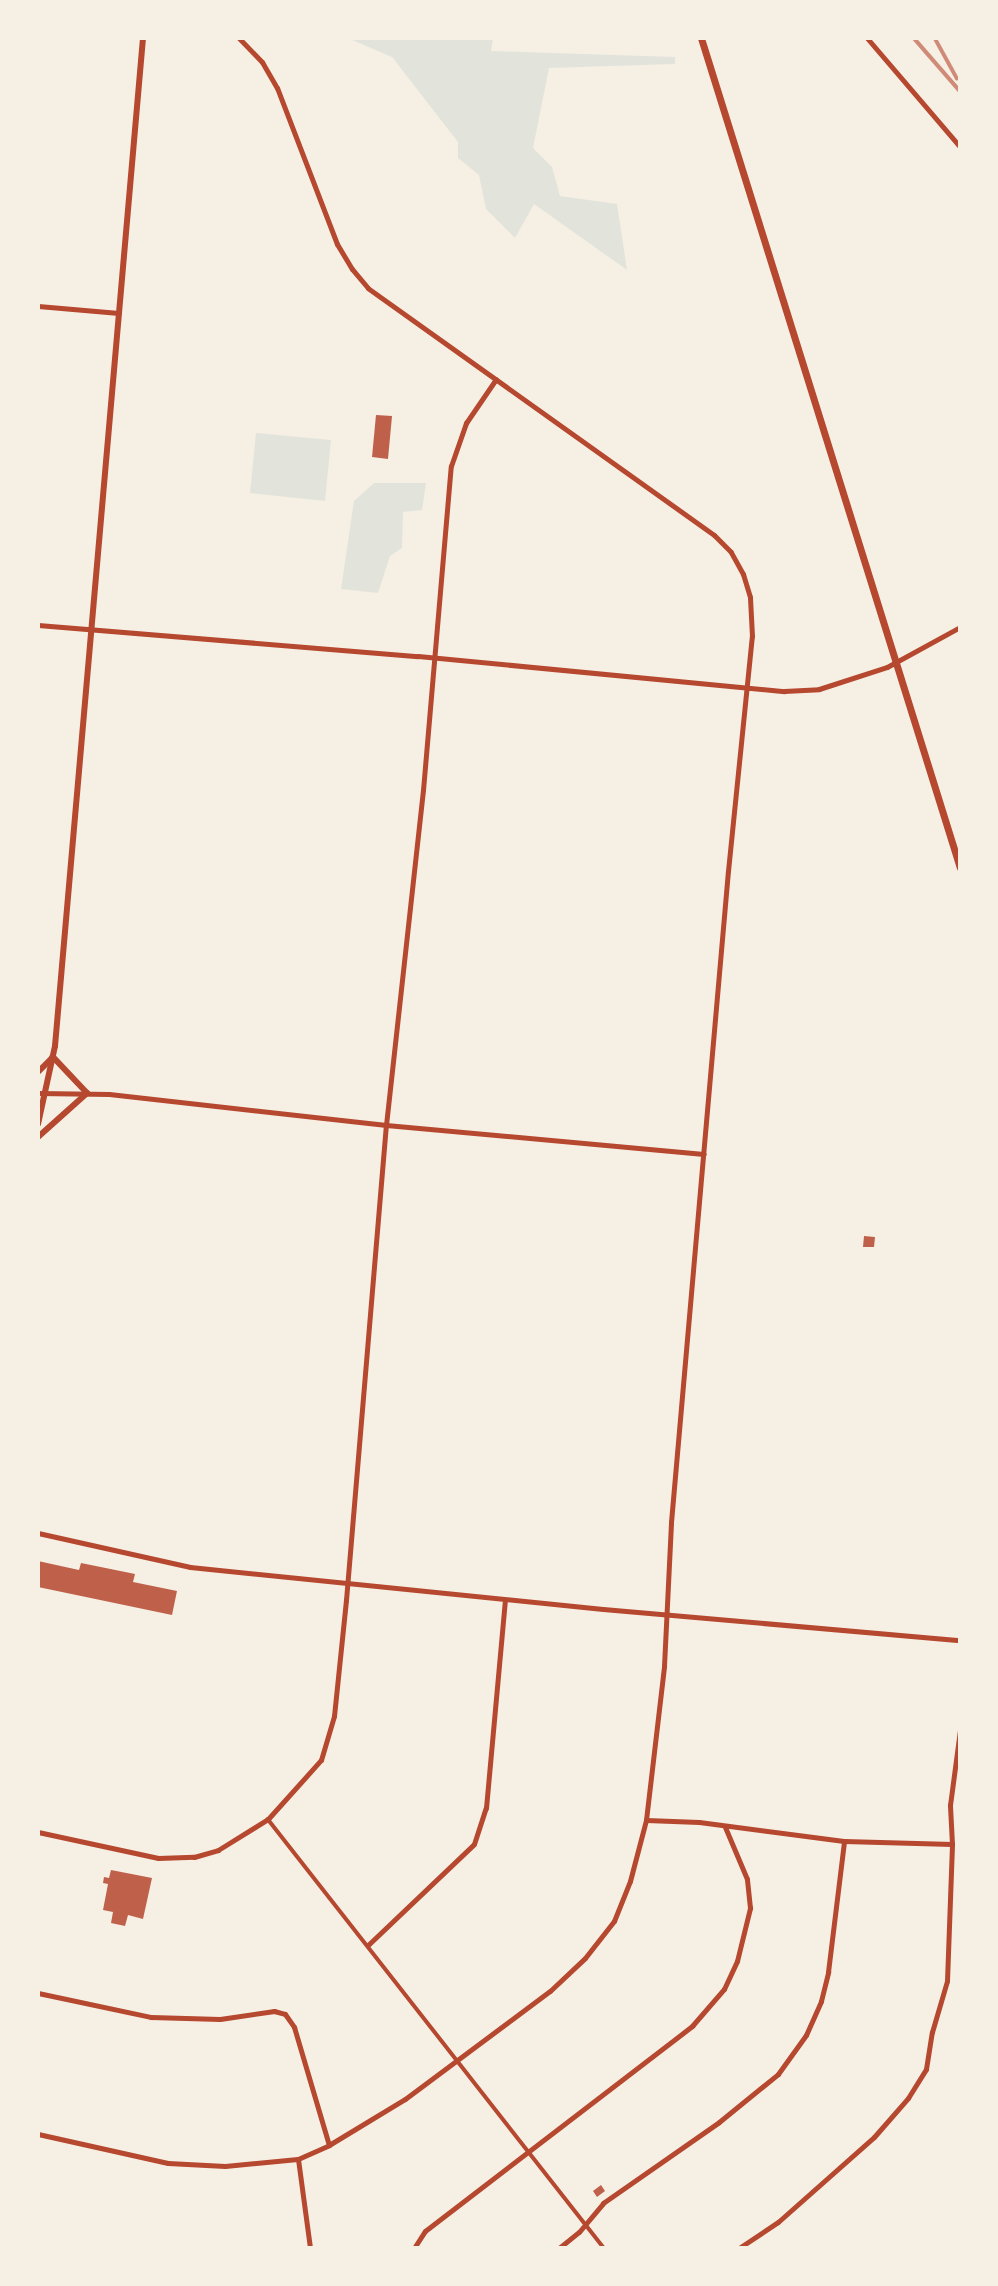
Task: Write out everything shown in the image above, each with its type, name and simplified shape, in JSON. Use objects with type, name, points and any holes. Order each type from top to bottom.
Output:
[{"type":"main road","points":[[701,38],[960,868]]},
{"type":"street","points":[[38,1124],[54,1057],[143,38]]},
{"type":"street","points":[[38,2134],[168,2163],[225,2166],[298,2159],[329,2145],[405,2099],[550,1990],[585,1958],[614,1921],[630,1881],[646,1820],[664,1666],[704,1154],[744,689],[752,636],[750,597],[743,574],[731,552],[691,516],[368,288],[352,269],[337,244],[276,88],[262,62],[239,38]]},
{"type":"street","points":[[867,38],[960,147]]},
{"type":"street","points":[[38,306],[119,313]]},
{"type":"street","points":[[38,1832],[166,1859],[218,1850],[268,1819],[321,1760],[334,1716],[386,1125],[434,658],[447,497],[455,449],[474,409],[496,379]]},
{"type":"street","points":[[38,625],[434,658],[744,689],[819,689],[895,662],[960,626]]},
{"type":"street","points":[[38,1072],[54,1057]]},
{"type":"street","points":[[54,1057],[87,1093]]},
{"type":"street","points":[[38,1093],[87,1093],[386,1125],[704,1154]]},
{"type":"street","points":[[38,1137],[87,1093]]},
{"type":"street","points":[[38,1533],[190,1567],[505,1600],[960,1640]]},
{"type":"street","points":[[368,1945],[474,1844],[486,1808],[505,1600]]},
{"type":"street","points":[[739,2248],[778,2222],[874,2137],[908,2098],[926,2069],[932,2032],[947,1981],[952,1844],[950,1805],[960,1730]]},
{"type":"street","points":[[268,1819],[604,2248]]},
{"type":"street","points":[[646,1820],[844,1841],[952,1844]]},
{"type":"street","points":[[414,2248],[425,2231],[692,2026],[724,1989],[737,1961],[750,1908],[747,1879],[725,1827]]},
{"type":"street","points":[[559,2248],[603,2203],[719,2122],[778,2074],[806,2035],[821,2001],[828,1972],[844,1841]]},
{"type":"street","points":[[38,1993],[151,2017],[220,2019],[274,2011],[285,2014],[294,2027],[329,2145]]},
{"type":"street","points":[[298,2159],[310,2248]]},
{"type":"shaded area","points":[[350,39],[493,39],[491,51],[675,57],[675,64],[549,68],[533,148],[552,167],[560,196],[617,204],[627,270],[534,204],[515,238],[486,209],[479,175],[458,158],[458,142],[392,57]]},
{"type":"shaded area","points":[[256,433],[331,440],[325,501],[250,493]]},
{"type":"shaded area","points":[[374,483],[426,483],[422,510],[403,512],[402,548],[390,556],[378,593],[341,589],[354,501]]},
{"type":"building","points":[[376,415],[392,416],[388,459],[372,457]]},
{"type":"building","points":[[864,1236],[875,1237],[874,1247],[863,1247]]},
{"type":"building","points":[[38,1561],[79,1570],[81,1563],[135,1574],[133,1582],[177,1591],[172,1615],[38,1587]]},
{"type":"building","points":[[111,1870],[152,1878],[143,1919],[128,1915],[125,1926],[111,1923],[113,1912],[103,1910],[108,1884],[103,1883],[104,1877],[109,1878]]},
{"type":"building","points":[[601,2185],[605,2191],[597,2197],[593,2191]]},
{"type":"railway","points":[[914,38],[960,91]]},
{"type":"railway","points":[[935,38],[957,78]]}]
